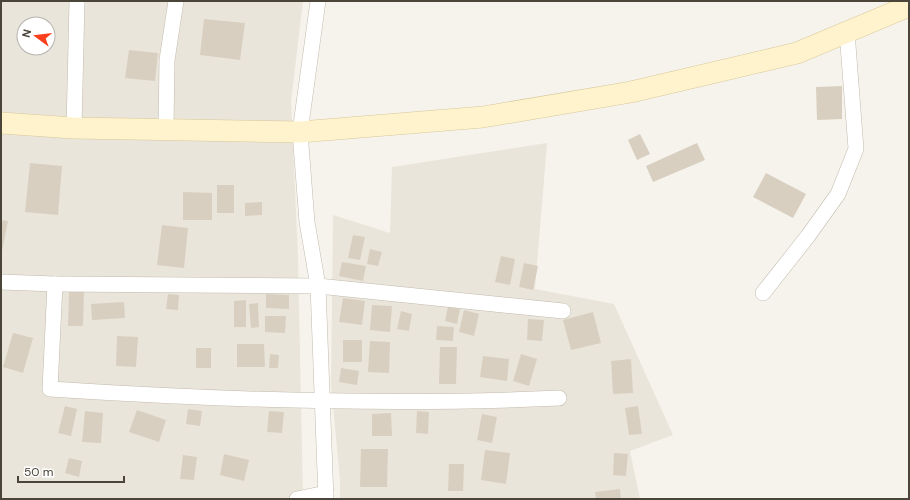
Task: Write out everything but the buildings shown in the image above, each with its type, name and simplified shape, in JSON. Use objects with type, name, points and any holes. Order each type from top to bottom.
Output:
[{"type":"main road","points":[[1,123],[74,128],[300,132],[483,117],[631,92],[797,53],[909,6]]},
{"type":"street","points":[[74,128],[77,1]]},
{"type":"street","points":[[166,130],[167,60],[176,1]]},
{"type":"street","points":[[298,499],[326,496],[324,400],[318,286],[307,222],[300,132],[318,1]]},
{"type":"street","points":[[763,293],[808,236],[838,194],[856,149],[847,32]]},
{"type":"street","points":[[1,282],[55,284],[318,286],[563,312]]},
{"type":"street","points":[[55,284],[50,389],[178,397],[324,400],[491,401],[559,398]]},
{"type":"shaded area","points":[[1,1],[303,1],[291,102],[298,256],[303,499],[1,499]]},
{"type":"shaded area","points":[[547,143],[535,289],[614,304],[673,435],[630,451],[640,499],[340,499],[340,480],[331,385],[333,215],[390,233],[392,167]]}]
